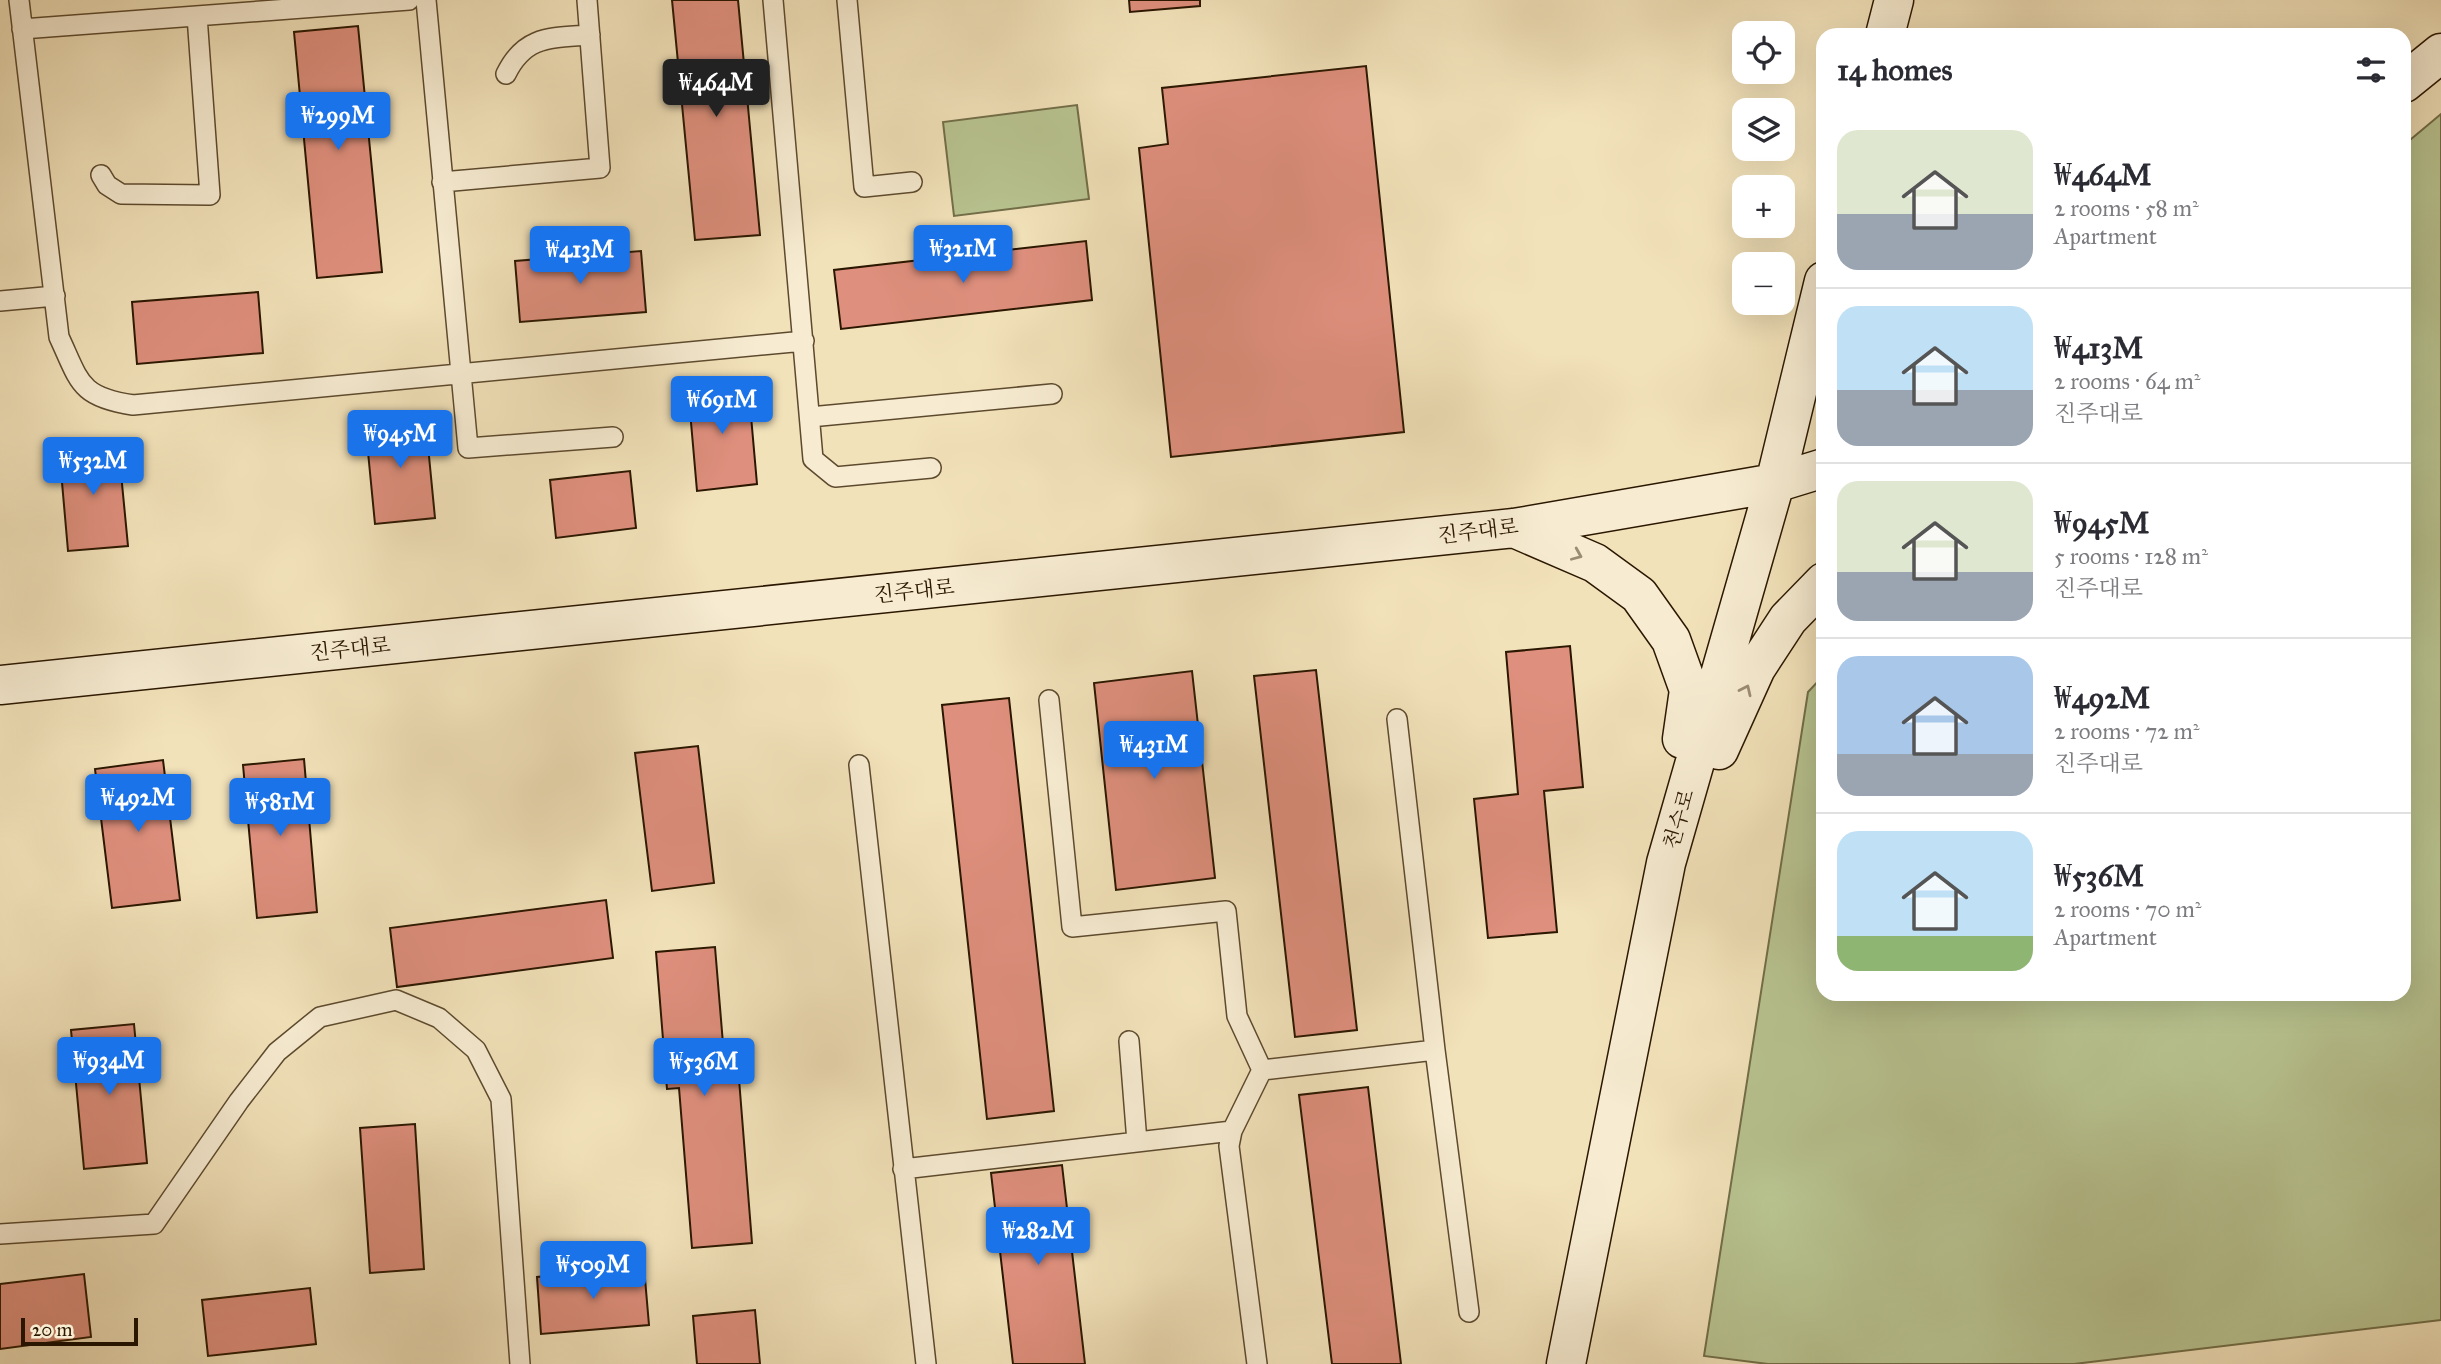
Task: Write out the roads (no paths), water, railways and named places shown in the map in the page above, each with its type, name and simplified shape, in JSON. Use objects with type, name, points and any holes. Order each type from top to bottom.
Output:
[{"type":"street","points":[[1887,28],[1894,0]]},
{"type":"street","points":[[2411,77],[2441,53]]},
{"type":"street","name":"천수로","points":[[1566,1364],[1667,863],[1775,484],[1816,314]]},
{"type":"street","name":"진주대로","points":[[0,685],[1514,528],[1775,484],[1816,471]]},
{"type":"street","points":[[1514,528],[1595,563],[1639,595],[1671,640],[1689,690],[1667,863]]},
{"type":"street","points":[[1667,863],[1756,668],[1788,619],[1816,590]]},
{"type":"lane","points":[[19,0],[60,337],[80,381],[94,395],[109,402],[133,405],[804,341]]},
{"type":"lane","points":[[22,29],[409,0]]},
{"type":"lane","points":[[426,0],[468,448],[613,437]]},
{"type":"lane","points":[[442,182],[600,168],[587,0]]},
{"type":"lane","points":[[773,0],[813,459],[835,477],[931,468]]},
{"type":"lane","points":[[847,0],[864,187],[912,182]]},
{"type":"lane","points":[[101,175],[107,185],[121,194],[210,195],[197,16]]},
{"type":"lane","points":[[506,74],[513,60],[542,38],[590,35]]},
{"type":"lane","points":[[0,301],[55,296]]},
{"type":"lane","points":[[810,417],[1052,394]]},
{"type":"lane","points":[[1049,700],[1072,927],[1226,911],[1237,1016],[1262,1070]]},
{"type":"lane","points":[[1396,719],[1469,1312]]},
{"type":"lane","points":[[859,765],[926,1364]]},
{"type":"lane","points":[[0,1234],[154,1224],[277,1052],[320,1017],[396,1000],[439,1018],[476,1050],[500,1099],[520,1364]]},
{"type":"lane","points":[[1129,1041],[1137,1142]]},
{"type":"lane","points":[[1262,1070],[1435,1050]]},
{"type":"lane","points":[[1258,1364],[1229,1146],[1232,1131],[1262,1070]]},
{"type":"lane","points":[[903,1169],[1232,1131]]}]
